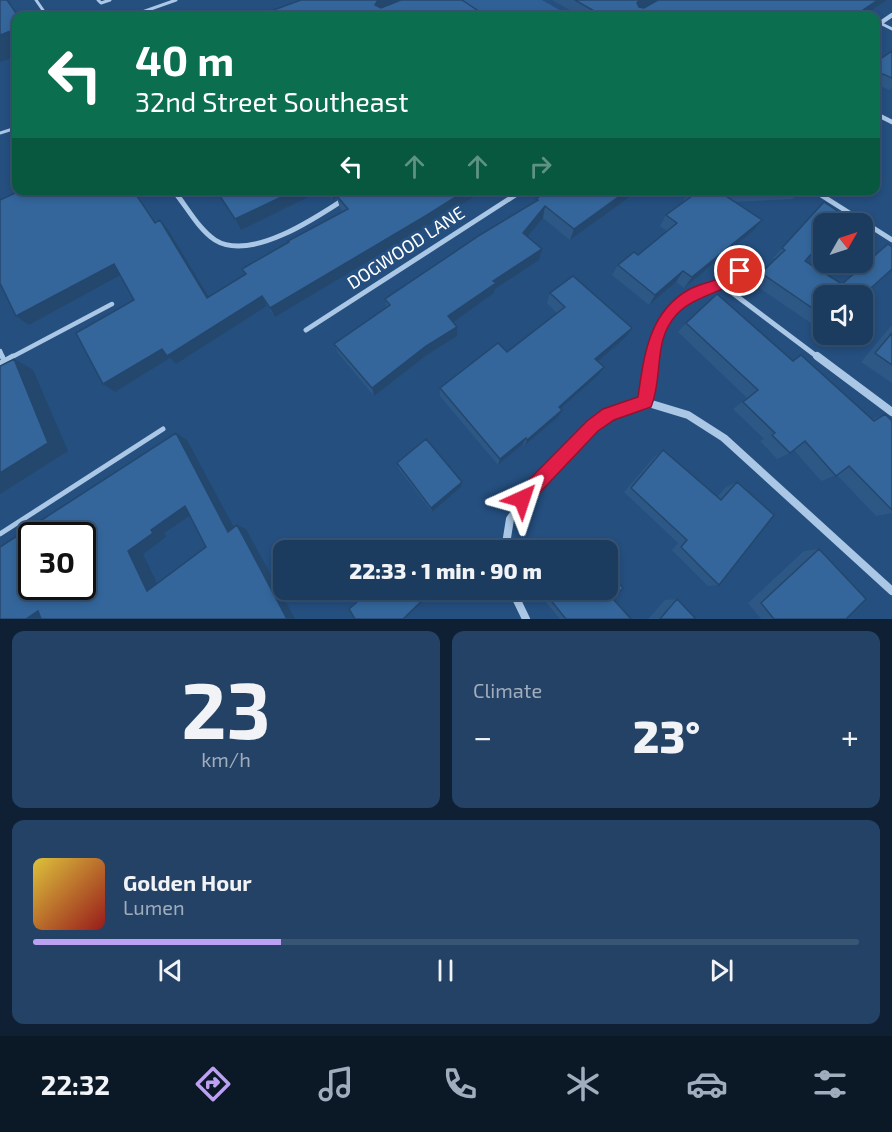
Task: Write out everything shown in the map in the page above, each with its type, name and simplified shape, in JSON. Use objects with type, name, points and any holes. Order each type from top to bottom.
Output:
[{"type":"street","points":[[177,195],[216,241],[234,247],[254,244],[291,229],[349,195]]},
{"type":"street","name":"DOGWOOD LANE","points":[[306,330],[515,195]]},
{"type":"street","points":[[821,195],[892,240]]},
{"type":"street","points":[[722,285],[759,257]]},
{"type":"street","points":[[645,402],[652,349],[667,316],[693,294],[715,284],[722,285],[892,412]]},
{"type":"street","points":[[507,540],[510,519],[532,488],[593,426],[609,414],[645,402],[688,416],[724,438],[892,591]]},
{"type":"street","points":[[516,600],[525,619]]},
{"type":"lane","points":[[98,0],[101,3],[110,0]]},
{"type":"lane","points":[[142,12],[176,0]]},
{"type":"lane","points":[[0,351],[2,362],[112,303]]},
{"type":"lane","points":[[0,534],[163,429]]},
{"type":"shaded area","points":[[454,0],[542,0],[563,12],[468,12]]},
{"type":"building","points":[[0,0],[7,0],[15,12],[12,12],[12,30],[0,35]]},
{"type":"building","points":[[301,0],[378,0],[375,5],[381,8],[401,0],[462,0],[480,12],[268,12]]},
{"type":"building","points":[[575,0],[640,0],[637,3],[639,7],[644,8],[658,0],[878,0],[860,12],[596,12]]},
{"type":"building","points":[[892,51],[892,78],[880,73],[880,59]]},
{"type":"building","points":[[12,195],[136,195],[155,223],[160,220],[207,298],[246,274],[242,269],[348,209],[338,195],[459,195],[270,308],[262,296],[167,356],[162,349],[103,384],[76,333],[134,300],[114,264],[16,316],[0,283],[0,200]]},
{"type":"building","points":[[222,195],[285,195],[235,219],[220,196]]},
{"type":"building","points":[[542,195],[621,195],[574,229],[545,206],[523,233],[542,249],[493,281],[496,283],[448,316],[457,327],[426,346],[372,388],[334,344],[390,305],[385,299],[480,235],[538,200],[536,199]]},
{"type":"building","points":[[693,195],[724,195],[762,220],[692,277],[683,271],[655,295],[618,265],[634,252],[638,255],[677,223],[666,215]]},
{"type":"building","points":[[824,202],[840,213],[814,213]]},
{"type":"building","points":[[813,214],[813,252],[805,261],[813,266],[813,273],[824,273],[842,284],[855,273],[873,273],[873,257],[888,244],[892,247],[892,269],[873,286],[813,285],[813,308],[761,273],[785,250],[782,248]]},
{"type":"building","points":[[573,276],[632,328],[595,359],[604,367],[559,407],[562,410],[527,440],[526,438],[500,459],[440,388],[498,343],[507,352],[565,307],[550,293]]},
{"type":"building","points":[[717,294],[793,361],[801,355],[874,421],[885,414],[892,421],[892,510],[849,466],[836,476],[805,441],[790,453],[772,435],[775,433],[743,402],[758,390],[686,323]]},
{"type":"building","points":[[892,333],[892,365],[875,353]]},
{"type":"building","points":[[14,359],[48,443],[0,473],[0,366]]},
{"type":"building","points":[[176,433],[228,532],[237,525],[273,593],[273,600],[277,600],[287,619],[41,619],[38,611],[26,619],[0,619],[0,547],[18,535],[18,600],[96,600],[96,522],[39,522]],"holes":[[[185,506],[206,547],[147,591],[128,551],[153,533],[151,530]]]},
{"type":"building","points":[[426,439],[462,482],[431,508],[397,463]]},
{"type":"building","points":[[663,450],[721,500],[737,482],[774,515],[719,585],[681,547],[687,540],[631,488]]},
{"type":"building","points":[[819,549],[866,599],[846,619],[774,619],[761,603]]},
{"type":"building","points":[[618,582],[623,588],[618,594]]},
{"type":"building","points":[[677,599],[696,619],[660,619]]},
{"type":"building","points":[[359,600],[423,600],[403,619],[355,619],[349,609]]},
{"type":"building","points":[[551,600],[614,600],[631,619],[566,619]]},
{"type":"route","points":[[522,499],[593,426],[609,414],[645,402],[652,349],[659,329],[672,310],[686,298],[715,284],[722,285],[740,271]]}]
